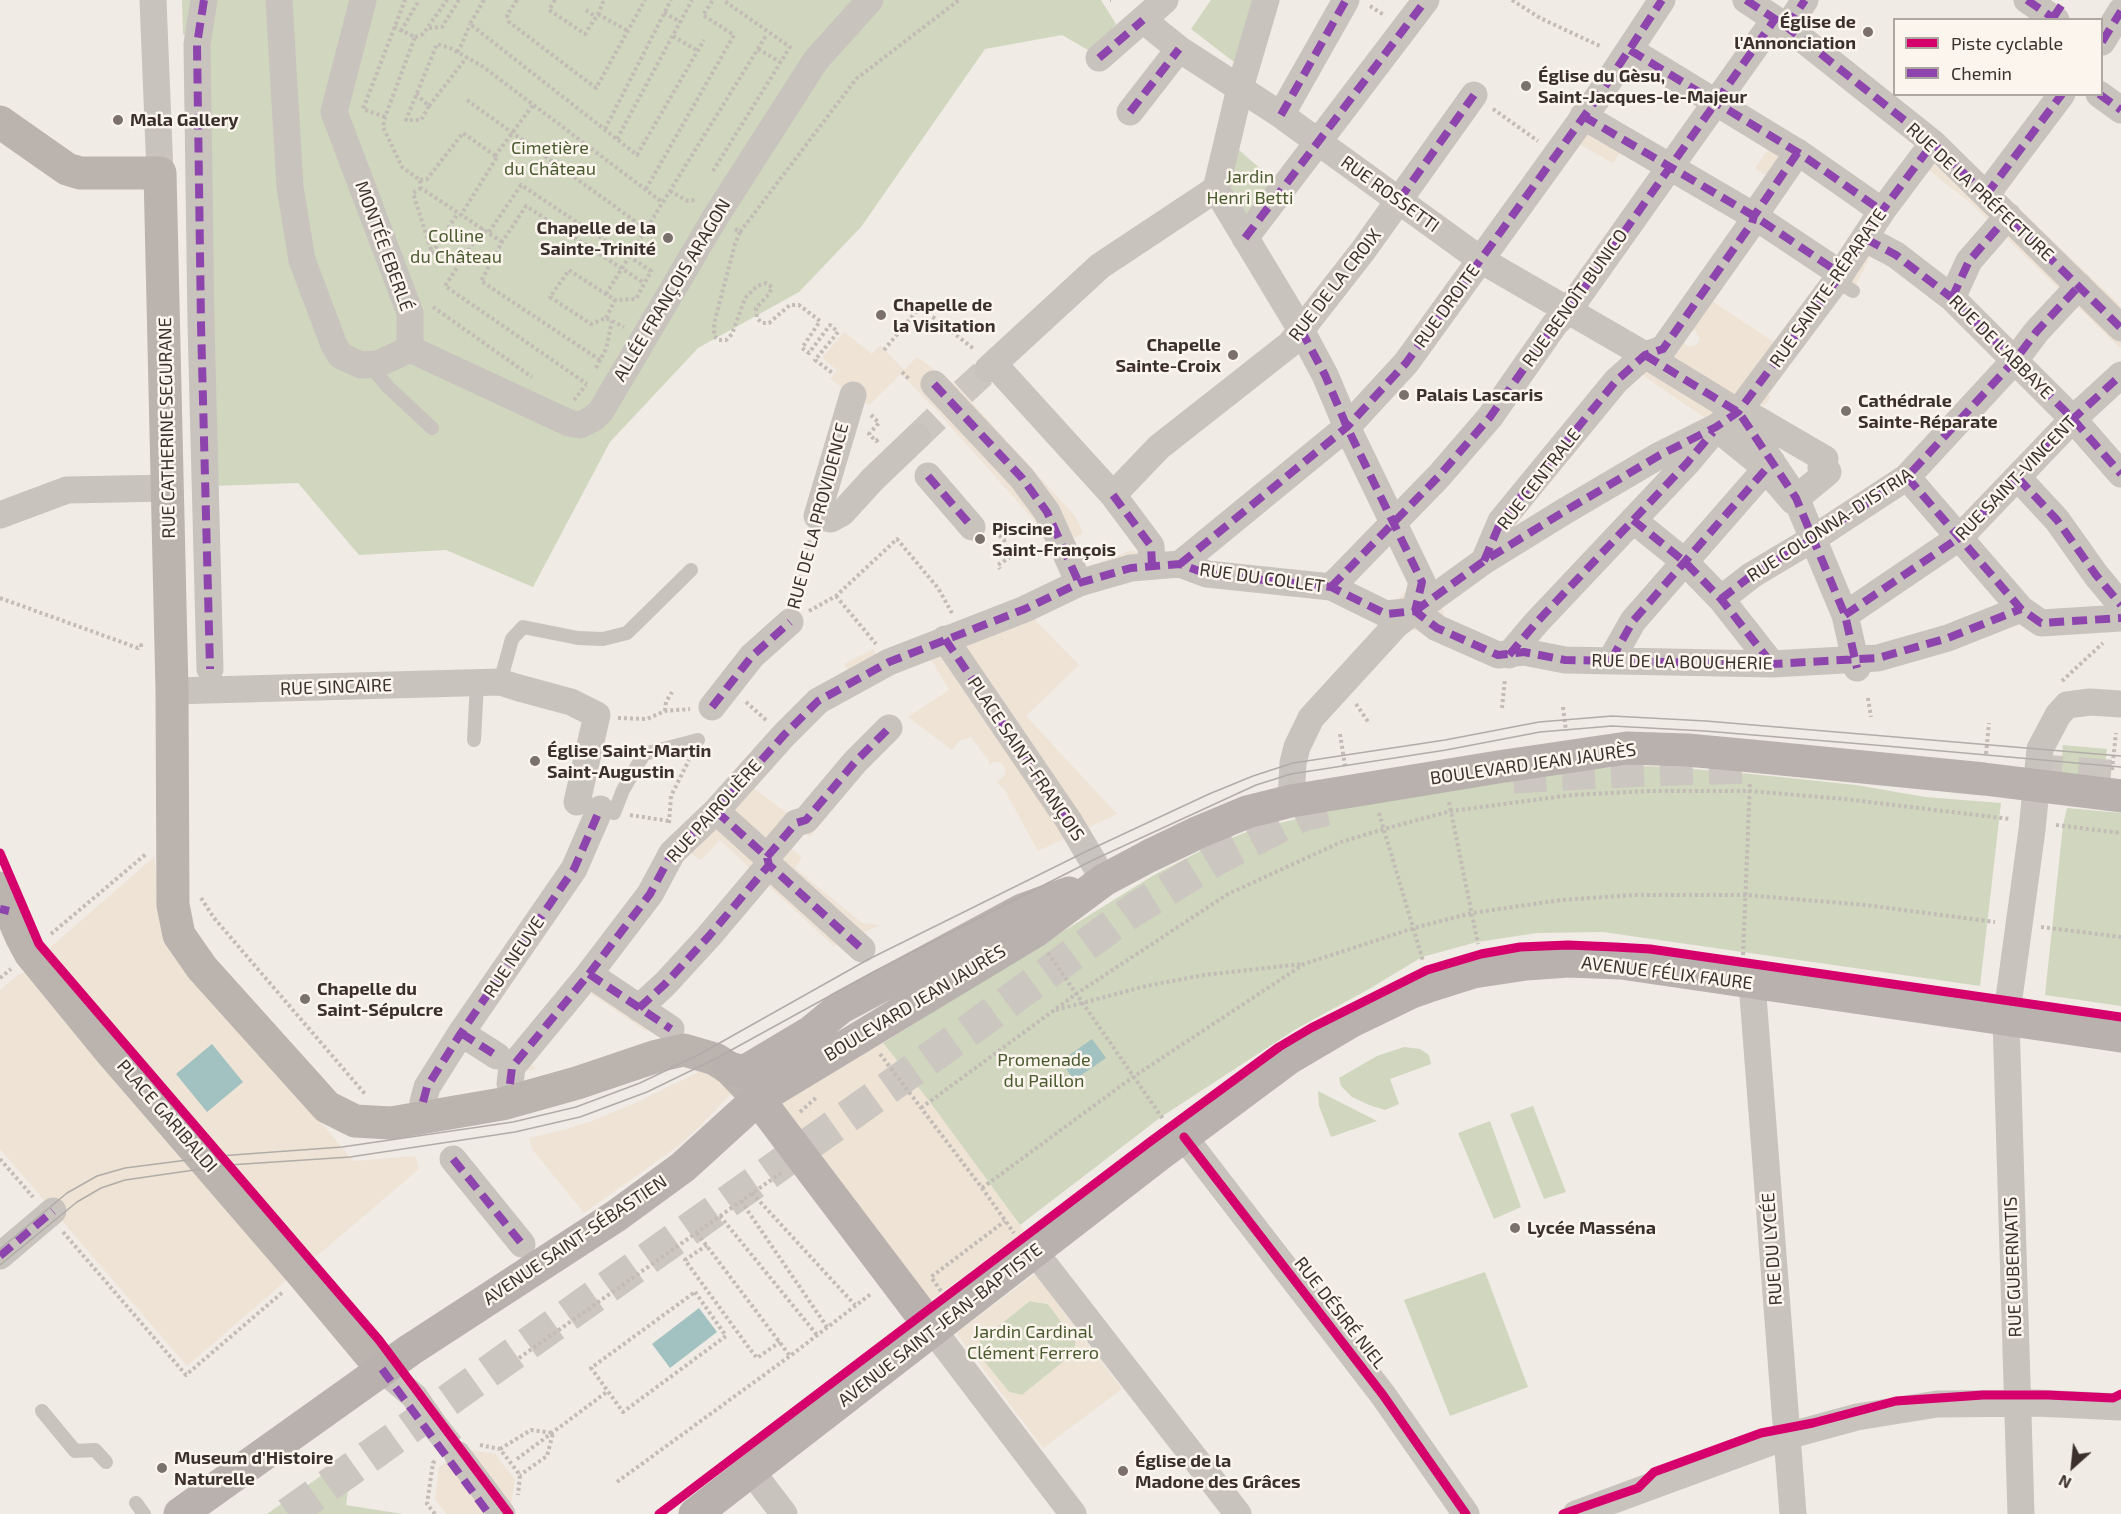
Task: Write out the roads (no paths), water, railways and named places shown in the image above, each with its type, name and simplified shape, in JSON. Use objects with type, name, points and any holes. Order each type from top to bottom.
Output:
[{"type":"main road","name":"BOULEVARD JEAN JAURÈS","points":[[729,1068],[740,1071],[749,1069],[812,1032],[840,1008],[1022,910],[1104,880],[1199,832],[1247,812],[1291,801],[1443,775],[1628,748],[1687,750],[1752,756],[2115,795]]},
{"type":"main road","name":"BOULEVARD JEAN JAURÈS","points":[[758,1099],[1034,932],[1104,880]]},
{"type":"main road","points":[[933,1312],[758,1099],[804,1055],[1021,926]]},
{"type":"main road","name":"AVENUE FÉLIX FAURE","points":[[1173,1127],[1350,1022],[1412,992],[1473,972],[1526,964],[1568,961],[1742,970],[2006,1020],[2121,1036]]},
{"type":"main road","points":[[812,1032],[870,1014]]},
{"type":"main road","name":"AVENUE SAINT-SÉBASTIEN","points":[[180,1514],[382,1369],[616,1216],[682,1167],[758,1099]]},
{"type":"main road","name":"AVENUE SAINT-JEAN-BAPTISTE","points":[[695,1514],[752,1472],[933,1312],[1173,1127]]},
{"type":"street","name":"RUE CATHERINE SEGURANE","points":[[153,0],[160,173],[172,691],[164,851],[178,935],[202,968],[327,1107],[361,1109],[391,1123],[502,1104],[577,1083],[657,1056],[684,1050],[715,1059],[729,1068]]},
{"type":"street","points":[[204,0],[197,44],[201,324],[210,669]]},
{"type":"street","points":[[279,0],[290,187],[302,260],[334,345],[341,356],[361,365],[378,364],[410,349]]},
{"type":"street","name":"MONTÉE EBERLÉ","points":[[363,0],[334,112],[410,313],[410,349]]},
{"type":"street","name":"ALLÉE FRANÇOIS ARAGON","points":[[410,349],[569,423],[580,424],[594,418],[601,411],[716,216],[816,60],[870,0]]},
{"type":"street","points":[[1099,58],[1164,0]]},
{"type":"street","points":[[1152,565],[1151,546],[1113,495],[988,363],[1100,266],[1216,189],[1240,88],[1266,0]]},
{"type":"street","points":[[1281,115],[1346,0]]},
{"type":"street","points":[[1245,238],[1426,0]]},
{"type":"street","name":"RUE DROITE","points":[[1180,564],[1347,427],[1406,363],[1627,54],[1662,0]]},
{"type":"street","name":"RUE DE LA PRÉFECTURE","points":[[1746,0],[1781,23],[1933,143],[2121,328]]},
{"type":"street","name":"RUE BENOÎT BUNICO","points":[[1331,587],[1439,476],[1490,417],[1716,101],[1781,23],[1805,0]]},
{"type":"street","points":[[2026,0],[2058,12]]},
{"type":"street","points":[[2103,40],[2121,11]]},
{"type":"street","name":"RUE ROSSETTI","points":[[1143,20],[1179,49],[1281,115],[1481,260],[1645,355],[1740,414]]},
{"type":"street","points":[[1130,112],[1179,49]]},
{"type":"street","points":[[1627,54],[1716,101],[1798,152],[1882,211]]},
{"type":"street","name":"RUE DE LA CROIX","points":[[1113,495],[1159,447],[1290,344],[1362,252],[1474,95]]},
{"type":"street","points":[[1986,195],[2060,96]]},
{"type":"street","points":[[2102,96],[2121,110]]},
{"type":"street","points":[[1583,116],[1671,165],[1754,216],[1843,282]]},
{"type":"street","points":[[0,122],[67,169],[80,173],[160,173]]},
{"type":"street","name":"RUE SAINTE-RÉPARATE","points":[[1716,428],[1740,414],[1843,282],[1882,211],[1933,143]]},
{"type":"street","name":"RUE CENTRALE","points":[[1291,801],[1293,763],[1297,747],[1311,718],[1396,624],[1484,561],[1502,522],[1616,381],[1645,355],[1663,349],[1752,223],[1754,216],[1798,152]]},
{"type":"street","points":[[1216,189],[1301,330],[1325,375],[1347,427],[1422,582],[1415,611],[1437,628],[1498,655],[1509,655],[1536,622],[1687,464],[1716,428]]},
{"type":"street","points":[[1952,298],[1969,261],[2008,216]]},
{"type":"street","name":"RUE DE L'ABBAYE","points":[[1866,239],[1896,255],[1952,298],[2073,419],[2121,474]]},
{"type":"street","name":"RUE COLONNA-D'ISTRIA","points":[[1721,599],[1752,575],[1814,538],[1907,477],[2015,360],[2037,331],[2079,286]]},
{"type":"street","name":"RUE SAINT-VINCENT","points":[[1845,615],[1960,537],[2073,419],[2121,375]]},
{"type":"street","points":[[947,398],[1022,478],[1047,512],[1079,583]]},
{"type":"street","name":"RUE DE LA PROVIDENCE","points":[[860,403],[817,516],[831,519],[842,513],[873,479],[917,437]]},
{"type":"street","points":[[1796,498],[1828,472],[1821,467],[1825,459],[1746,413],[1740,414],[1769,466],[1796,498],[1845,615],[1857,663]]},
{"type":"street","points":[[1484,561],[1660,455],[1716,428]]},
{"type":"street","points":[[1611,660],[1633,621],[1769,466]]},
{"type":"street","points":[[928,477],[972,527]]},
{"type":"street","points":[[1907,477],[2021,609],[2041,623],[2121,618]]},
{"type":"street","points":[[2018,478],[2057,520],[2096,575],[2121,605]]},
{"type":"street","points":[[0,515],[67,490],[168,488]]},
{"type":"street","points":[[1633,520],[1685,562],[1721,599],[1773,664]]},
{"type":"street","name":"RUE PAIROLIÈRE","points":[[510,1084],[512,1067],[589,974],[650,894],[672,853],[716,811],[784,735],[819,701],[942,634],[1024,609],[1079,583],[1131,568],[1180,564]]},
{"type":"street","name":"RUE DU COLLET","points":[[1180,564],[1206,574],[1331,587],[1386,614],[1415,611]]},
{"type":"street","name":"RUE DE LA BOUCHERIE","points":[[1509,655],[1524,652],[1565,660],[1773,664],[1857,663],[1948,639],[2021,609]]},
{"type":"street","name":"RUE DE LA PROVIDENCE","points":[[712,707],[752,656],[790,622]]},
{"type":"street","name":"PLACE SAINT-FRANÇOIS","points":[[942,634],[1069,821],[1104,880]]},
{"type":"street","name":"RUE SINCAIRE","points":[[172,691],[488,683],[571,702],[597,715]]},
{"type":"street","name":"RUE GUBERNATIS","points":[[2021,1514],[2006,1020],[2033,822],[2040,749],[2058,715],[2067,705],[2090,702],[2121,704]]},
{"type":"street","name":"RUE NEUVE","points":[[423,1102],[427,1087],[461,1034],[574,869],[597,808],[597,715]]},
{"type":"street","points":[[639,1008],[709,936],[796,823],[806,820],[855,762],[889,728]]},
{"type":"street","points":[[716,811],[862,949]]},
{"type":"street","name":"PLACE GARIBALDI","points":[[3,903],[22,938],[293,1280],[382,1369]]},
{"type":"street","name":"RUE DU LYCÉE","points":[[1742,970],[1787,1436],[1792,1514]]},
{"type":"street","points":[[589,974],[671,1029]]},
{"type":"street","points":[[461,1034],[496,1056]]},
{"type":"street","points":[[729,1068],[758,1099]]},
{"type":"street","name":"RUE DÉSIRÉ NIEL","points":[[1173,1127],[1383,1395],[1466,1514]]},
{"type":"street","points":[[453,1159],[522,1244]]},
{"type":"street","points":[[0,1256],[59,1223]]},
{"type":"street","points":[[1024,1242],[1238,1514]]},
{"type":"street","points":[[933,1312],[1073,1514]]},
{"type":"street","points":[[382,1369],[431,1428]]},
{"type":"street","points":[[1576,1514],[1787,1436],[1857,1417],[1937,1404],[2121,1407]]},
{"type":"street","points":[[489,1514],[454,1457],[510,1509]]},
{"type":"street","points":[[752,1472],[784,1514]]},
{"type":"lane","points":[[369,364],[388,387],[432,428]]},
{"type":"lane","points":[[474,740],[488,683],[512,639],[523,627],[578,638],[603,639],[627,633],[691,570]]},
{"type":"lane","points":[[597,808],[623,790],[644,754],[698,740]]},
{"type":"lane","points":[[42,1411],[75,1451],[95,1450],[106,1462]]},
{"type":"water","points":[[1092,1039],[1106,1058],[1074,1080],[1061,1061]]},
{"type":"water","points":[[212,1044],[243,1082],[207,1112],[176,1074]]},
{"type":"water","points":[[699,1308],[717,1332],[670,1368],[652,1344]]},
{"type":"tunnel","points":[[963,392],[988,369]]},
{"type":"tunnel","points":[[917,437],[940,415]]},
{"type":"tunnel","points":[[1513,777],[1749,767]]},
{"type":"tunnel","points":[[2029,770],[2121,777]]},
{"type":"tunnel","points":[[288,1514],[968,1031],[1132,911],[1220,857],[1302,815],[1341,806]]},
{"type":"tunnel","points":[[434,1425],[457,1454]]},
{"type":"tram line","points":[[0,1249],[67,1193],[97,1176],[125,1168],[219,1156],[342,1147],[513,1122],[576,1107],[640,1083],[700,1054],[869,959],[1087,851],[1209,794],[1293,763],[1445,740],[1539,722],[1612,716],[1706,721],[2121,756]]},
{"type":"tram line","points":[[0,1265],[77,1202],[101,1188],[125,1180],[229,1165],[350,1157],[515,1132],[580,1117],[647,1092],[715,1059],[875,971],[1093,860],[1256,785],[1291,774],[1446,750],[1540,732],[1612,726],[1705,731],[2121,767]]},
{"type":"place","name":"Église de l'Annonciation","points":[[1868,32]]},
{"type":"place","name":"Église du Gèsu, Saint-Jacques-le-Majeur","points":[[1526,86]]},
{"type":"place","name":"Mala Gallery","points":[[118,120]]},
{"type":"place","name":"Chapelle de la Sainte-Trinité","points":[[668,238]]},
{"type":"place","name":"Chapelle de la Visitation","points":[[881,315]]},
{"type":"place","name":"Chapelle Sainte-Croix","points":[[1233,355]]},
{"type":"place","name":"Palais Lascaris","points":[[1404,395]]},
{"type":"place","name":"Cathédrale Sainte-Réparate","points":[[1846,411]]},
{"type":"place","name":"Piscine Saint-François","points":[[980,539]]},
{"type":"place","name":"Église Saint-Martin Saint-Augustin","points":[[535,761]]},
{"type":"place","name":"Chapelle du Saint-Sépulcre","points":[[305,999]]},
{"type":"place","name":"Lycée Masséna","points":[[1515,1228]]},
{"type":"place","name":"Museum d'Histoire Naturelle","points":[[162,1468]]},
{"type":"place","name":"Église de la Madone des Grâces","points":[[1123,1471]]},
{"type":"park label","name":"Cimetière du Château","points":[[550,158]]},
{"type":"park label","name":"Jardin Henri Betti","points":[[1250,187]]},
{"type":"park label","name":"Colline du Château","points":[[456,246]]},
{"type":"park label","name":"Promenade du Paillon","points":[[1044,1070]]},
{"type":"park label","name":"Jardin Cardinal Clément Ferrero","points":[[1033,1342]]}]
